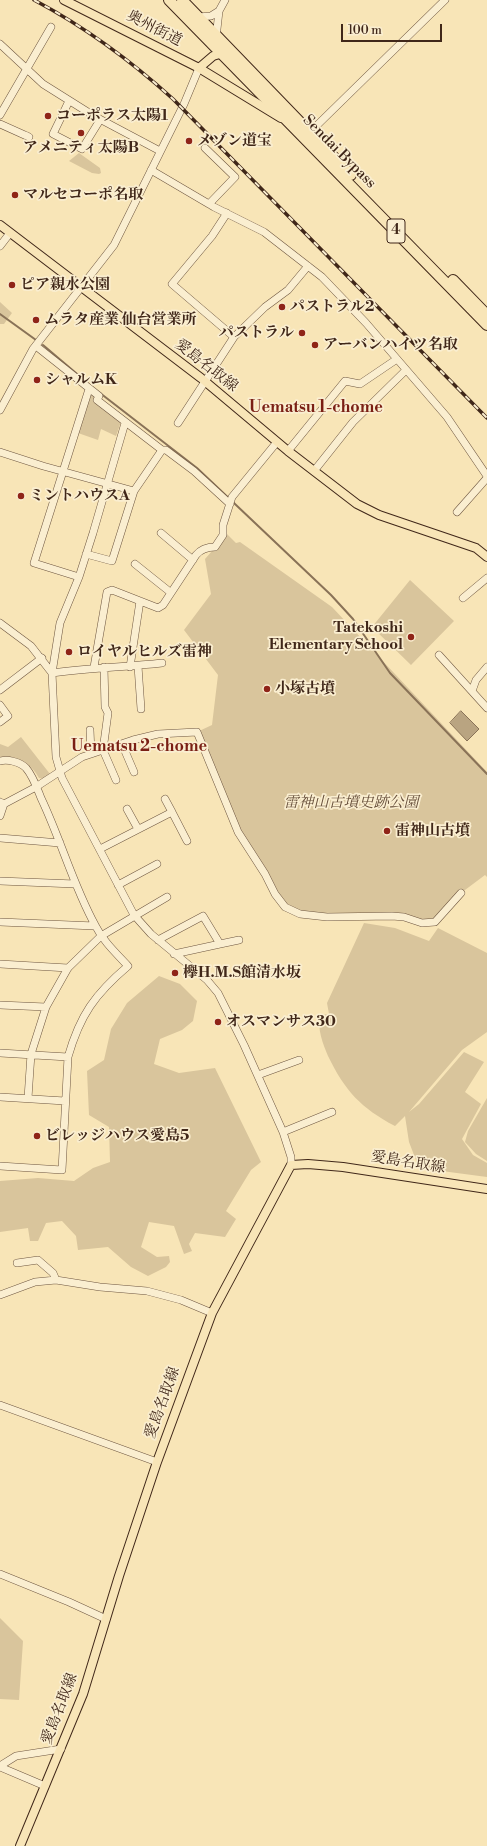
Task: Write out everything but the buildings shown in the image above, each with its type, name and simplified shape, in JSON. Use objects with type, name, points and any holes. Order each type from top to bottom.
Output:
[{"type":"highway","name":"Sendai Bypass","points":[[169,0],[292,125],[308,135],[487,325]]},
{"type":"highway","name":"Sendai Bypass","points":[[182,0],[216,35],[220,51],[308,135],[487,315]]},
{"type":"main road","name":"奥州街道","points":[[66,0],[200,68],[292,125]]},
{"type":"main road","points":[[200,68],[220,51]]},
{"type":"main road","name":"愛島名取線","points":[[0,225],[205,382],[288,451],[357,504],[379,515],[476,548],[487,557]]},
{"type":"main road","name":"愛島名取線","points":[[20,1846],[83,1694],[157,1462],[212,1313],[291,1165],[308,1164],[343,1167],[487,1189]]},
{"type":"street","points":[[220,51],[216,35],[220,11],[225,0]]},
{"type":"street","points":[[308,135],[445,0]]},
{"type":"street","points":[[198,17],[211,16],[220,11]]},
{"type":"street","points":[[0,115],[51,27]]},
{"type":"street","points":[[0,44],[44,84],[69,101],[100,120],[160,151]]},
{"type":"street","points":[[0,410],[36,346],[82,288],[114,244],[184,104],[200,68]]},
{"type":"street","points":[[69,101],[53,134],[82,149],[100,120]]},
{"type":"street","points":[[0,124],[29,138],[24,135]]},
{"type":"street","points":[[205,148],[235,177],[210,204]]},
{"type":"street","points":[[151,170],[226,213],[264,232],[308,266],[344,299],[447,417],[487,477],[457,512]]},
{"type":"street","points":[[226,213],[212,236],[172,284],[234,337]]},
{"type":"street","points":[[0,246],[10,233]]},
{"type":"street","points":[[178,423],[234,337],[265,307],[288,290],[308,266]]},
{"type":"street","points":[[36,346],[89,389],[100,396],[97,400],[125,423],[162,450],[166,450],[231,501]]},
{"type":"street","points":[[288,451],[345,381],[360,384],[397,359]]},
{"type":"street","points":[[314,471],[353,422],[406,370]]},
{"type":"street","points":[[79,577],[34,563],[89,389]]},
{"type":"street","points":[[125,423],[79,577],[60,623],[52,673],[56,757],[60,772],[134,915],[158,940],[207,980],[218,993],[258,1075],[283,1132],[291,1157],[291,1165]]},
{"type":"street","points":[[94,667],[108,592],[112,590],[158,608],[163,605],[170,592],[200,550],[208,547],[215,547],[223,535],[223,525],[231,501],[277,442]]},
{"type":"street","points":[[86,554],[112,561],[134,490],[162,450]]},
{"type":"street","points":[[0,452],[62,471],[134,490]]},
{"type":"street","points":[[161,534],[193,560]]},
{"type":"street","points":[[135,564],[170,592]]},
{"type":"street","points":[[463,598],[487,578]]},
{"type":"street","points":[[130,667],[140,601]]},
{"type":"street","points":[[0,623],[31,646],[42,658],[52,673]]},
{"type":"street","points":[[439,655],[487,708]]},
{"type":"street","points":[[0,690],[42,658]]},
{"type":"street","points":[[52,673],[94,667],[130,667],[162,663]]},
{"type":"street","points":[[138,666],[141,709]]},
{"type":"street","points":[[104,667],[105,707],[108,714],[104,750],[116,780]]},
{"type":"street","points":[[472,691],[476,680],[487,667]]},
{"type":"street","points":[[0,705],[8,716],[0,722]]},
{"type":"street","points":[[90,730],[91,754]]},
{"type":"street","points":[[0,816],[2,803],[36,787],[82,757],[158,734],[197,732],[238,832],[265,874],[275,894],[285,907],[300,914],[327,917],[392,916],[404,917],[422,923],[435,922],[461,892]]},
{"type":"street","points":[[122,744],[134,772]]},
{"type":"street","points":[[0,761],[15,762],[25,767],[36,787],[60,843],[75,884],[95,926],[101,936],[128,966],[105,986],[92,1002],[73,1039],[68,1057],[62,1170],[0,1166]]},
{"type":"street","points":[[165,799],[187,841]]},
{"type":"street","points":[[127,809],[138,829]]},
{"type":"street","points":[[100,848],[172,812]]},
{"type":"street","points":[[0,838],[60,843]]},
{"type":"street","points":[[118,885],[157,864]]},
{"type":"street","points":[[0,881],[75,884]]},
{"type":"street","points":[[28,1098],[31,1054],[46,1007],[68,968],[101,936],[134,915],[167,897]]},
{"type":"street","points":[[158,940],[203,916],[220,944]]},
{"type":"street","points":[[0,922],[95,926]]},
{"type":"street","points":[[174,954],[239,940]]},
{"type":"street","points":[[0,964],[68,968]]},
{"type":"street","points":[[0,1005],[46,1007]]},
{"type":"street","points":[[0,1053],[68,1057]]},
{"type":"street","points":[[258,1075],[299,1060]]},
{"type":"street","points":[[0,1096],[65,1101]]},
{"type":"street","points":[[283,1132],[332,1112]]},
{"type":"street","points":[[17,1263],[38,1260],[54,1273],[56,1280]]},
{"type":"street","points":[[0,1295],[35,1282],[56,1280],[100,1288],[147,1291],[181,1300],[212,1313]]},
{"type":"street","points":[[0,1405],[157,1462]]},
{"type":"street","points":[[0,1574],[106,1619]]},
{"type":"street","points":[[0,1767],[16,1756],[60,1749]]},
{"type":"street","points":[[0,1767],[45,1786]]},
{"type":"green space","points":[[79,153],[100,168],[101,173],[92,173],[69,161]]},
{"type":"green space","points":[[0,302],[12,313],[4,324],[0,324]]},
{"type":"green space","points":[[91,392],[123,416],[116,436],[101,429],[98,440],[78,433]]},
{"type":"green space","name":"雷神山古墳史跡公園","points":[[227,534],[236,543],[240,542],[332,607],[487,772],[487,877],[485,875],[461,893],[435,922],[300,914],[275,894],[238,832],[197,732],[212,725],[218,675],[184,630],[211,594],[205,559]]},
{"type":"green space","points":[[410,580],[454,621],[411,665],[372,627]]},
{"type":"green space","points":[[21,737],[50,774],[45,779],[39,778],[32,768],[23,761],[12,757],[0,757],[0,744],[8,747]]},
{"type":"green space","points":[[364,923],[395,928],[429,941],[438,928],[487,953],[487,1032],[462,1050],[409,1112],[419,1104],[464,1052],[484,1062],[465,1092],[481,1104],[462,1139],[473,1155],[487,1163],[487,1177],[419,1168],[409,1142],[405,1116],[395,1126],[363,1105],[348,1089],[328,1056],[322,1041],[319,1026],[320,1015],[329,1014],[327,1003]]},
{"type":"green space","points":[[159,976],[180,984],[197,1001],[193,1021],[182,1030],[160,1039],[154,1064],[179,1073],[215,1068],[261,1162],[251,1170],[226,1211],[236,1219],[225,1237],[195,1233],[189,1244],[192,1251],[184,1254],[174,1226],[149,1222],[141,1247],[157,1257],[169,1256],[170,1262],[166,1267],[148,1276],[131,1267],[108,1247],[78,1250],[76,1236],[62,1221],[46,1223],[38,1241],[30,1241],[28,1228],[0,1232],[0,1181],[38,1178],[74,1181],[93,1168],[110,1162],[109,1127],[89,1115],[87,1071],[104,1060],[111,1029],[127,1003]]},
{"type":"green space","points":[[487,1098],[487,1161],[476,1154],[465,1142],[468,1131]]},
{"type":"green space","points":[[0,1618],[23,1641],[19,1700],[0,1699]]},
{"type":"shaded area","points":[[461,711],[479,729],[467,741],[450,723]]},
{"type":"waterway","points":[[0,314],[36,340]]},
{"type":"waterway","points":[[43,345],[83,379]]},
{"type":"waterway","points":[[100,393],[197,468],[331,595],[353,619],[390,673],[487,774]]},
{"type":"railway","points":[[34,0],[71,21],[106,45],[173,99],[487,418]]},
{"type":"place","name":"コーポラス太陽1","points":[[48,116]]},
{"type":"place","name":"アメニティ太陽B","points":[[81,133]]},
{"type":"place","name":"メゾン道宝","points":[[189,141]]},
{"type":"place","name":"マルセコーポ名取","points":[[15,195]]},
{"type":"place","name":"ピア親水公園","points":[[12,285]]},
{"type":"place","name":"パストラル2","points":[[282,307]]},
{"type":"place","name":"ムラタ産業 仙台営業所","points":[[36,320]]},
{"type":"place","name":"パストラル","points":[[302,333]]},
{"type":"place","name":"アーバンハイツ名取","points":[[315,345]]},
{"type":"place","name":"シャルムK","points":[[37,380]]},
{"type":"place","name":"ミントハウスA","points":[[21,496]]},
{"type":"place","name":"Tatekoshi Elementary School","points":[[411,637]]},
{"type":"place","name":"ロイヤルヒルズ雷神","points":[[69,652]]},
{"type":"place","name":"小塚古墳","points":[[267,689]]},
{"type":"place","name":"雷神山古墳","points":[[387,831]]},
{"type":"place","name":"欅H.M.S館清水坂","points":[[175,973]]},
{"type":"place","name":"オスマンサス30","points":[[218,1022]]},
{"type":"place","name":"ビレッジハウス愛島5","points":[[37,1136]]},
{"type":"district","name":"Uematsu 1-chome","points":[[316,408]]},
{"type":"district","name":"Uematsu 2-chome","points":[[139,747]]}]
